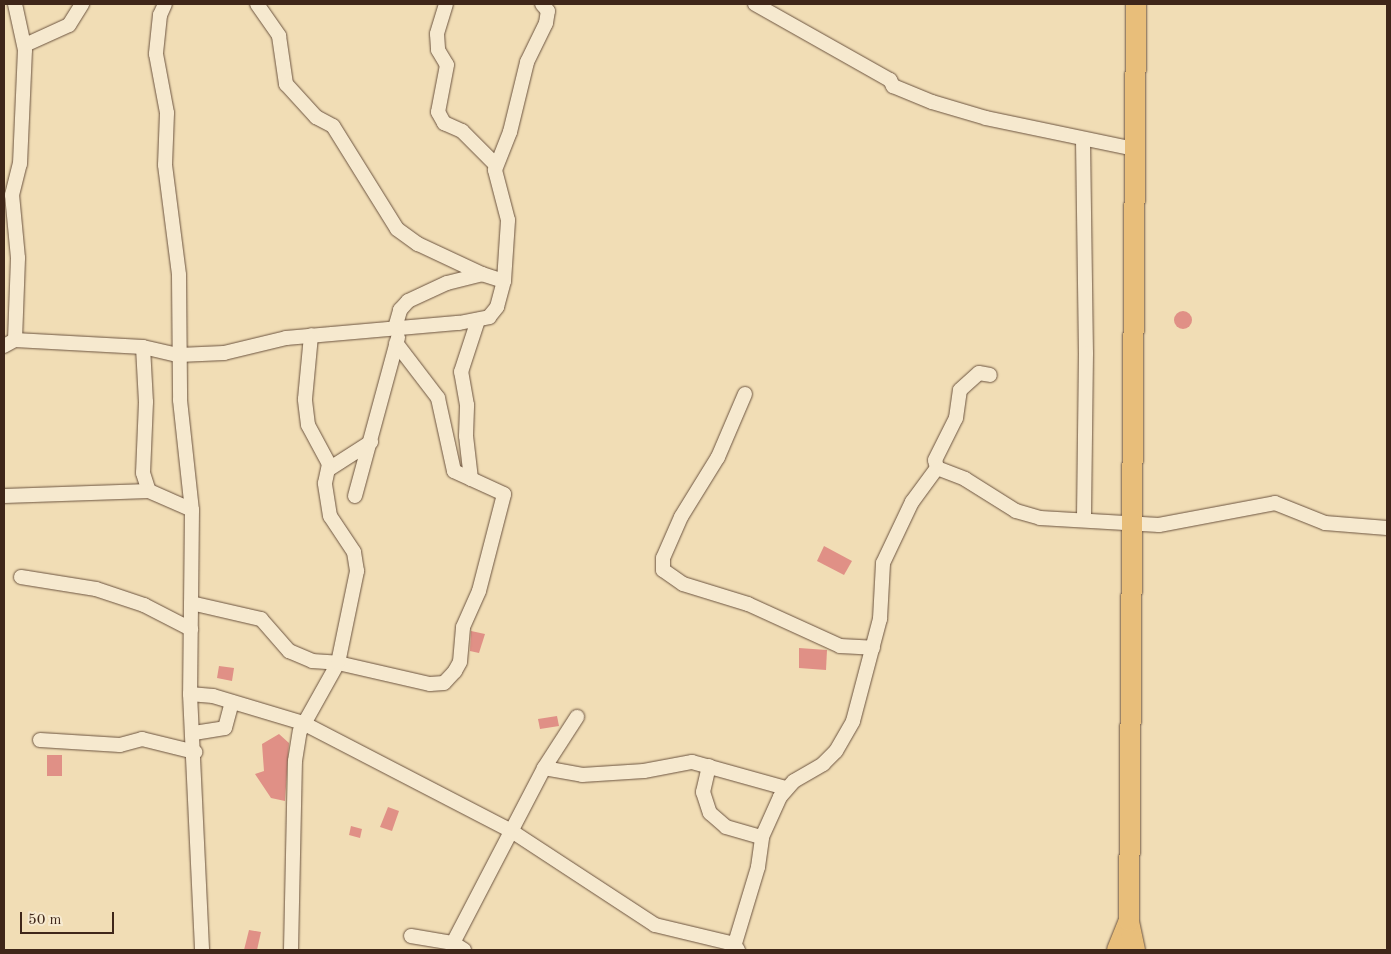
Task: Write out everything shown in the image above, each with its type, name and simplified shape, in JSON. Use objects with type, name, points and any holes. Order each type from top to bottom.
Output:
[{"type":"highway","points":[[1135,950],[1129,921],[1136,4]]},
{"type":"highway","points":[[1117,950],[1129,921]]},
{"type":"street","points":[[15,4],[25,45],[20,164],[12,196],[18,258],[10,343],[143,347],[179,355],[224,353],[310,335],[489,318],[497,307],[504,281],[508,220],[496,178],[496,165],[510,132],[527,62],[546,23],[548,11],[544,4]]},
{"type":"street","points":[[25,45],[69,25],[82,4]]},
{"type":"street","points":[[165,4],[160,15],[156,54],[167,113],[165,165],[179,275],[180,400],[192,510],[190,694],[195,752],[196,862],[202,950]]},
{"type":"street","points":[[257,4],[279,36],[286,84],[316,117],[333,126],[397,229],[418,244],[482,274],[504,281]]},
{"type":"street","points":[[446,4],[437,34],[438,50],[447,65],[438,112],[444,123],[462,131],[496,165]]},
{"type":"street","points":[[755,4],[890,80],[893,86],[932,102],[1083,140],[1135,149]]},
{"type":"street","points":[[1083,140],[1086,353],[1084,519]]},
{"type":"street","points":[[355,496],[396,343],[400,310],[408,301],[447,283],[482,274]]},
{"type":"street","points":[[471,479],[467,449],[468,405],[461,372],[478,320]]},
{"type":"street","points":[[291,950],[295,761],[303,723],[338,663],[357,571],[354,552],[330,516],[324,483],[329,469],[325,455],[308,425],[305,399],[310,335]]},
{"type":"street","points":[[191,603],[261,619],[289,651],[312,661],[338,663],[430,684],[444,683],[456,671],[460,662],[463,628],[479,592],[504,496],[454,471],[438,398],[396,343]]},
{"type":"street","points":[[143,347],[146,402],[143,473],[149,491]]},
{"type":"street","points":[[937,468],[935,460],[956,418],[960,390],[980,373],[990,375]]},
{"type":"street","points":[[746,394],[718,457],[670,541],[663,558],[663,570],[683,584],[748,604],[840,646],[873,648]]},
{"type":"street","points":[[329,469],[371,442]]},
{"type":"street","points":[[937,468],[966,479],[1016,511],[1040,518],[1084,519],[1132,524],[1182,522],[1275,503],[1325,523],[1387,528]]},
{"type":"street","points":[[190,694],[232,702],[303,723],[513,832],[656,925],[735,948],[752,889],[762,836],[786,788],[823,764],[836,751],[856,713],[880,619],[883,563],[912,502],[937,468]]},
{"type":"street","points":[[4,496],[149,491],[192,510]]},
{"type":"street","points":[[21,577],[96,589],[144,605],[191,629]]},
{"type":"street","points":[[194,733],[225,728],[232,702]]},
{"type":"street","points":[[411,936],[458,947],[544,768],[577,717]]},
{"type":"street","points":[[40,740],[120,745],[142,739],[195,752]]},
{"type":"street","points":[[544,768],[582,775],[644,771],[692,762],[709,766],[740,778],[786,788]]},
{"type":"street","points":[[709,766],[703,792],[710,813],[726,827],[762,836]]},
{"type":"building","points":[[1179,311],[1187,311],[1192,316],[1190,327],[1179,329],[1174,324],[1174,316]]},
{"type":"building","points":[[824,546],[852,561],[844,575],[817,561]]},
{"type":"building","points":[[471,631],[485,634],[479,653],[470,651]]},
{"type":"building","points":[[799,648],[827,650],[826,670],[799,668]]},
{"type":"building","points":[[219,666],[234,668],[232,681],[217,678]]},
{"type":"building","points":[[557,716],[559,726],[540,729],[538,719]]},
{"type":"building","points":[[279,734],[289,743],[285,801],[271,798],[255,774],[264,771],[262,744]]},
{"type":"building","points":[[47,755],[62,755],[62,776],[47,776]]},
{"type":"building","points":[[388,807],[399,811],[392,831],[380,827]]},
{"type":"building","points":[[351,826],[362,829],[360,838],[349,835]]},
{"type":"building","points":[[249,930],[261,932],[257,950],[244,950]]}]
